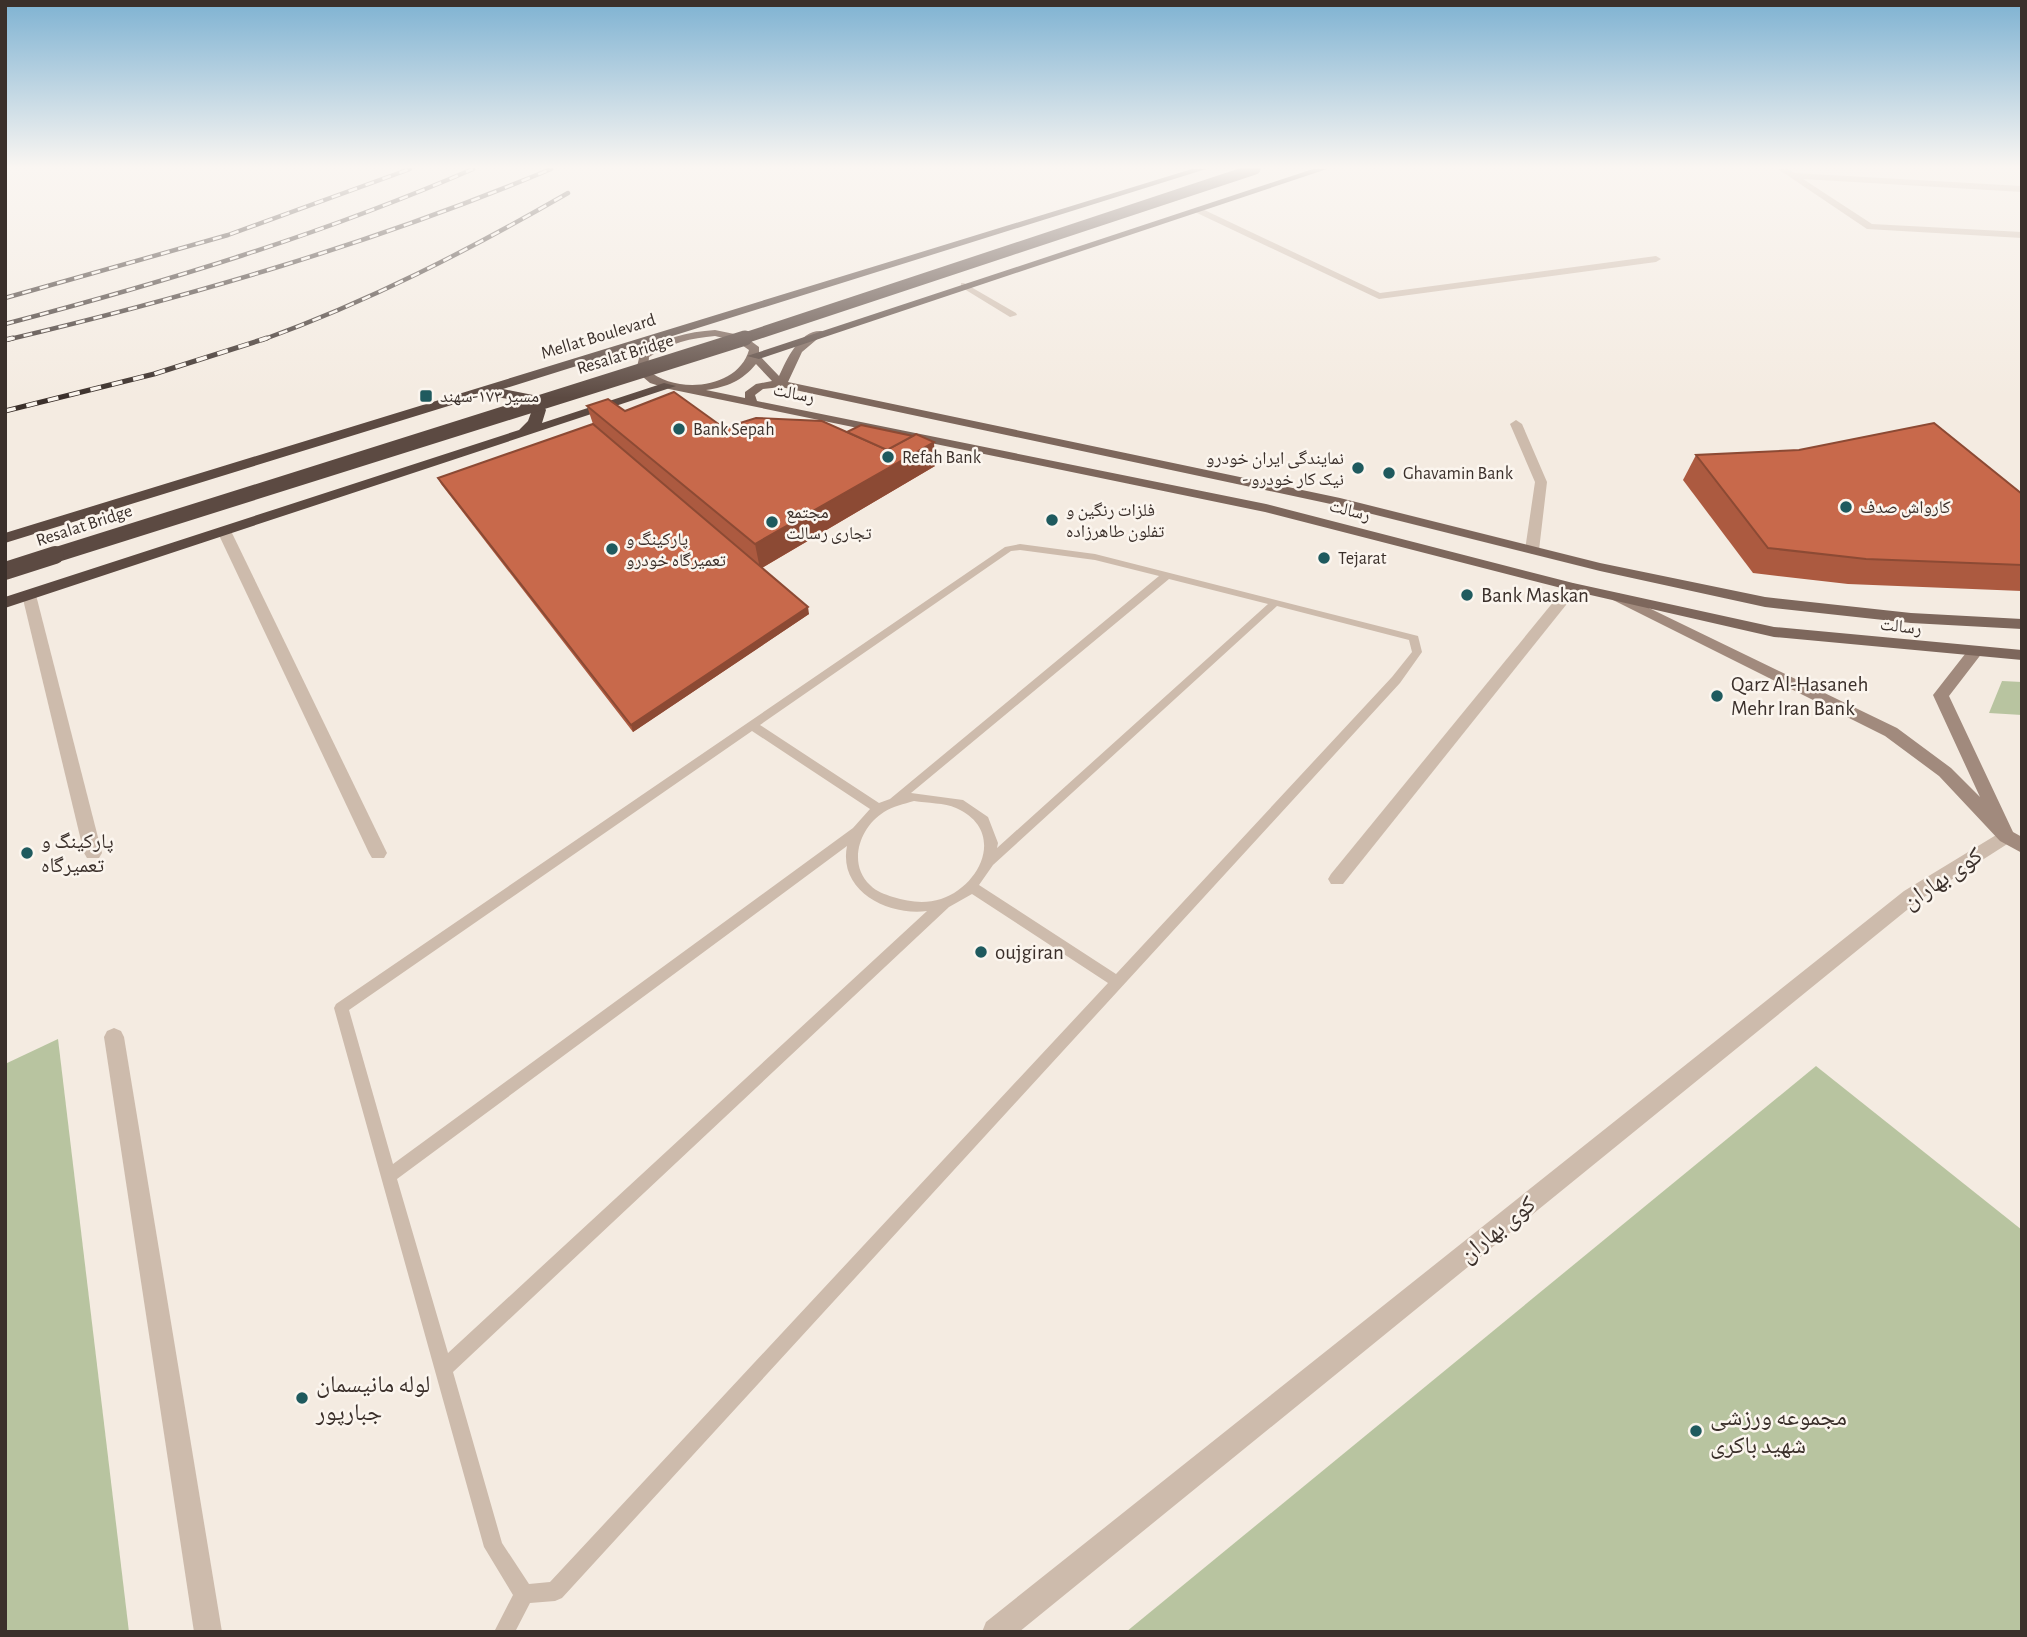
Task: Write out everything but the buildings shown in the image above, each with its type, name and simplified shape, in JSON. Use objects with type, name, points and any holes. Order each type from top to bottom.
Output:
[{"type":"highway","name":"Mellat Boulevard","points":[[5,538],[954,245]]},
{"type":"highway","name":"Resalat Bridge","points":[[5,571],[834,310],[1027,245]]},
{"type":"highway","points":[[754,356],[1088,245]]},
{"type":"highway","points":[[775,301],[762,316],[769,327],[818,333]]},
{"type":"highway","points":[[5,603],[669,386]]},
{"type":"highway","points":[[475,393],[509,393],[533,399],[539,410],[535,423],[526,431]]},
{"type":"main road","points":[[702,322],[715,333]]},
{"type":"main road","points":[[715,333],[686,335],[660,344],[644,356],[642,371],[655,382],[669,386],[713,385],[740,376],[752,365],[754,356]]},
{"type":"main road","name":"رسالت","points":[[715,333],[740,338],[755,349],[754,356],[782,384],[1340,502],[1532,550],[1765,602],[1912,618],[2022,624]]},
{"type":"main road","points":[[754,404],[749,394],[760,386],[782,384],[797,350],[818,333]]},
{"type":"main road","points":[[619,348],[644,356]]},
{"type":"main road","name":"رسالت","points":[[669,386],[1266,508],[1573,587],[1774,632],[1974,653],[2022,655]]},
{"type":"street","points":[[1272,245],[1379,296],[1656,259]]},
{"type":"street","points":[[1516,424],[1541,482],[1532,550]]},
{"type":"street","points":[[224,531],[378,853]]},
{"type":"street","points":[[1337,879],[1573,587]]},
{"type":"street","points":[[29,595],[93,853]]},
{"type":"street","points":[[1618,597],[1892,732],[1945,772],[2014,841]]},
{"type":"street","points":[[1974,653],[1941,695],[2014,841]]},
{"type":"street","name":"کوی بهاران","points":[[996,1632],[1911,896],[2014,841]]},
{"type":"street","points":[[114,1037],[208,1632]]},
{"type":"lane","points":[[964,285],[1013,315]]},
{"type":"lane","points":[[1020,547],[1095,557],[1414,638],[1417,652],[1396,680],[555,1591],[524,1594],[494,1548],[341,1008],[1008,549],[1020,547]]},
{"type":"lane","points":[[389,1176],[856,832],[879,809],[892,802],[1167,575]]},
{"type":"lane","points":[[443,1369],[946,902],[982,878],[991,861],[1275,603]]},
{"type":"lane","points":[[752,725],[879,809]]},
{"type":"lane","points":[[892,802],[914,797],[936,797],[957,802],[975,813],[987,826],[993,843],[991,861]]},
{"type":"lane","points":[[856,832],[850,849],[852,867],[860,883],[876,897],[898,904],[922,906],[946,902]]},
{"type":"lane","points":[[972,887],[1118,982]]},
{"type":"lane","points":[[504,1632],[524,1594]]},
{"type":"green space","points":[[2002,681],[2022,682],[2022,715],[1989,713]]},
{"type":"green space","points":[[58,1039],[129,1632],[5,1632],[5,1064]]},
{"type":"green space","name":"مجموعه ورزشی شهید باکری","points":[[1816,1066],[2022,1230],[2022,1632],[1126,1632]]},
{"type":"railway","points":[[5,298],[191,245]]},
{"type":"railway","points":[[5,324],[273,245]]},
{"type":"railway","points":[[6,340],[214,286],[346,245]]},
{"type":"railway","points":[[262,340],[341,309],[473,245]]},
{"type":"railway","points":[[5,340],[13,338]]},
{"type":"railway","points":[[5,411],[154,374],[267,338]]},
{"type":"place","name":"مسیر ۱۷۳-سهند","points":[[426,396]]},
{"type":"place","name":"Bank Sepah","points":[[679,429]]},
{"type":"place","name":"Refah Bank","points":[[888,457]]},
{"type":"place","name":"نمایندگی ایران خودرو - نیک کار خودرو","points":[[1358,468]]},
{"type":"place","name":"Ghavamin Bank","points":[[1389,473]]},
{"type":"place","name":"کارواش صدف","points":[[1846,507]]},
{"type":"place","name":"فلزات رنگین و تفلون طاهرزاده","points":[[1052,520]]},
{"type":"place","name":"مجتمع تجاری رسالت","points":[[772,522]]},
{"type":"place","name":"پارکینگ و تعمیرگاه خودرو","points":[[612,549]]},
{"type":"place","name":"Tejarat","points":[[1324,558]]},
{"type":"place","name":"Bank Maskan","points":[[1467,595]]},
{"type":"place","name":"Qarz Al-Hasaneh Mehr Iran Bank","points":[[1717,696]]},
{"type":"place","name":"پارکینگ و تعمیرگاه","points":[[27,853]]},
{"type":"place","name":"oujgiran","points":[[981,952]]},
{"type":"place","name":"لوله مانیسمان جبارپور","points":[[302,1398]]},
{"type":"place","name":"مجموعه ورزشی شهید باکری","points":[[1696,1431]]}]
